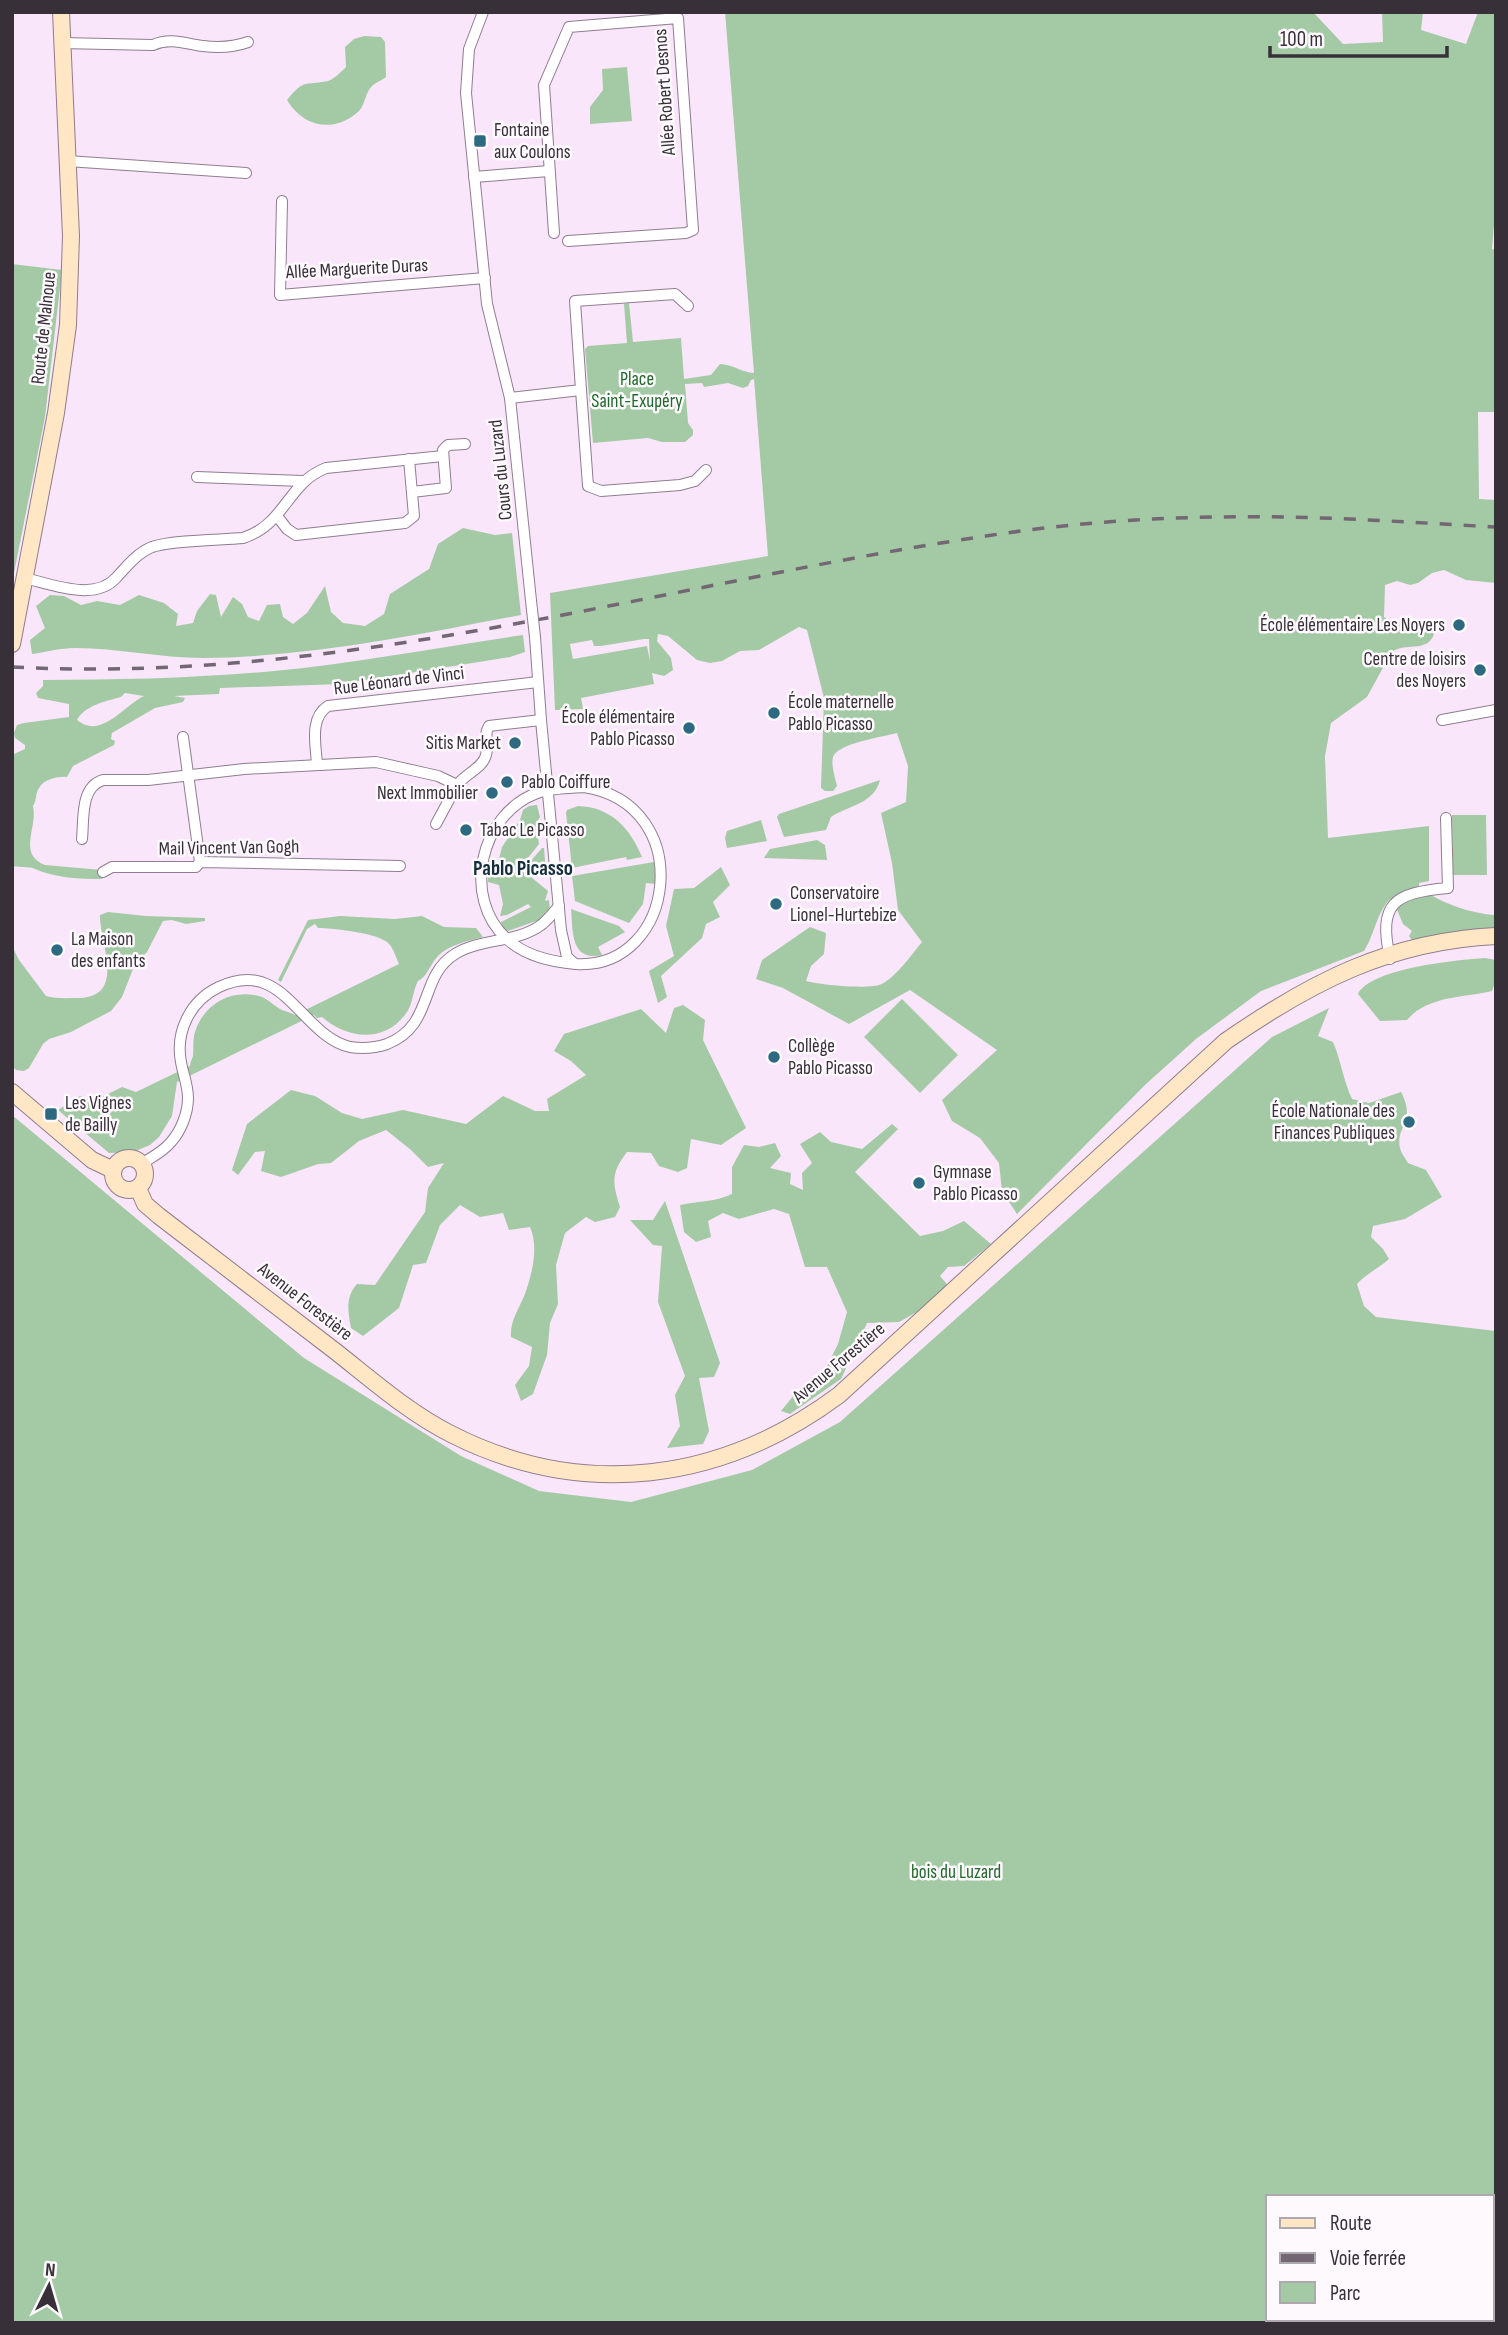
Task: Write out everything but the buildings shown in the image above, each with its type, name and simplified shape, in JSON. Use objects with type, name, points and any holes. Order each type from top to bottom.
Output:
[{"type":"street","name":"Route de Malnoue","points":[[12,643],[56,413],[68,325],[71,268],[61,12]]},
{"type":"street","name":"Cours du Luzard","points":[[483,12],[469,48],[465,76],[474,177],[490,318],[510,398],[535,636],[561,930],[567,957],[575,964]]},
{"type":"street","name":"Allée Robert Desnos","points":[[554,233],[544,85],[569,27],[678,18],[693,230],[686,233],[568,241]]},
{"type":"street","points":[[61,43],[153,45],[162,41],[235,47],[248,42]]},
{"type":"street","points":[[67,161],[246,173]]},
{"type":"street","points":[[474,177],[549,172]]},
{"type":"street","name":"Allée Marguerite Duras","points":[[282,201],[280,295],[485,278]]},
{"type":"street","points":[[688,306],[675,294],[575,301],[588,486],[601,491],[680,485],[695,481],[706,470]]},
{"type":"street","points":[[510,398],[581,390]]},
{"type":"street","points":[[412,492],[446,488],[443,450],[448,445],[465,444]]},
{"type":"street","points":[[24,578],[86,591],[100,589],[111,584],[138,554],[154,546],[243,538],[267,527],[303,481],[313,473],[326,468],[443,456]]},
{"type":"street","points":[[277,516],[296,535],[405,523],[414,516],[409,459]]},
{"type":"street","points":[[197,477],[303,481]]},
{"type":"street","name":"Rue Léonard de Vinci","points":[[317,765],[316,719],[319,711],[328,706],[538,682]]},
{"type":"street","points":[[1442,720],[1496,710]]},
{"type":"street","points":[[436,824],[457,785],[483,762],[487,754],[486,733],[489,726],[541,720]]},
{"type":"street","points":[[183,737],[200,862]]},
{"type":"street","points":[[82,839],[88,792],[97,782],[148,780],[244,769],[386,763],[438,776],[457,785]]},
{"type":"street","points":[[584,787],[618,799],[640,818],[655,843],[662,880],[648,923],[639,936],[622,951],[597,962],[575,964],[521,950],[506,939],[486,907],[482,890],[483,857],[491,835],[504,816],[529,797],[548,790],[584,787]]},
{"type":"street","points":[[1390,958],[1385,922],[1395,902],[1420,890],[1448,888],[1446,818]]},
{"type":"street","name":"Mail Vincent Van Gogh","points":[[103,872],[112,866],[195,867],[200,862],[400,866]]},
{"type":"street","points":[[141,1164],[166,1149],[184,1120],[188,1099],[180,1055],[181,1034],[196,1004],[210,992],[220,986],[238,982],[266,985],[288,996],[317,1029],[331,1040],[352,1047],[371,1048],[394,1040],[414,1024],[443,962],[472,947],[506,939],[538,927],[559,906]]},
{"type":"street","points":[[534,955],[554,950],[558,946],[561,930]]},
{"type":"street","points":[[1390,958],[1459,939],[1496,936]]},
{"type":"street","points":[[1390,958],[1496,946]]},
{"type":"street","name":"Avenue Forestière","points":[[138,1188],[145,1204],[159,1216],[384,1390],[449,1433],[502,1457],[565,1471],[615,1474],[689,1467],[760,1443],[808,1418],[839,1395],[1226,1041],[1312,987],[1349,978],[1390,958]]},
{"type":"street","points":[[12,1092],[92,1160],[113,1170]]},
{"type":"street","points":[[128,1158],[141,1164],[145,1174],[138,1188],[127,1191],[117,1186],[113,1170],[118,1162],[128,1158]]},
{"type":"green space","name":"Place Saint-Exupéry","points":[[725,12],[1313,12],[1343,44],[1383,42],[1382,12],[1423,12],[1421,30],[1466,44],[1478,12],[1496,12],[1496,201],[1492,249],[1496,250],[1496,412],[1478,412],[1479,499],[1496,500],[1496,583],[1466,580],[1444,570],[1432,573],[1418,583],[1410,585],[1397,581],[1385,585],[1384,617],[1429,629],[1434,634],[1426,644],[1402,648],[1391,653],[1367,697],[1331,723],[1325,756],[1328,838],[1429,826],[1429,881],[1419,883],[1419,887],[1455,906],[1496,915],[1496,930],[1412,940],[1409,936],[1412,931],[1403,924],[1393,900],[1390,899],[1364,951],[1261,991],[1196,1039],[1145,1085],[1017,1214],[1002,1191],[999,1163],[980,1138],[952,1121],[942,1100],[997,1050],[910,990],[849,1024],[783,988],[756,979],[762,960],[810,927],[826,933],[824,954],[811,966],[806,981],[821,984],[853,987],[879,985],[896,973],[922,942],[898,910],[892,863],[881,813],[906,802],[908,766],[897,733],[852,744],[837,752],[832,764],[837,786],[833,791],[821,788],[824,698],[807,630],[799,627],[759,650],[740,651],[722,661],[710,663],[697,660],[668,636],[658,634],[657,641],[671,658],[673,670],[664,676],[652,673],[654,684],[581,698],[583,709],[555,710],[550,593],[768,556],[754,379],[743,388],[728,383],[704,387],[702,383],[685,384],[688,423],[693,435],[685,442],[662,442],[648,438],[593,443],[585,349],[588,346],[627,343],[624,304],[629,303],[633,342],[681,338],[684,379],[711,375],[720,364],[754,373]],"holes":[[[649,639],[650,661],[647,646],[573,659],[570,644],[592,640],[594,646],[601,646]]]},
{"type":"green space","points":[[364,36],[381,37],[385,42],[386,77],[372,86],[359,111],[339,123],[320,124],[301,116],[287,100],[302,86],[328,81],[337,75],[346,67],[345,47],[354,39]]},
{"type":"green space","points":[[627,67],[632,121],[590,124],[590,107],[603,90],[602,69]]},
{"type":"green space","points":[[12,264],[62,270],[45,417],[12,583]]},
{"type":"green space","points":[[463,528],[495,535],[512,533],[521,615],[363,644],[283,654],[187,658],[75,648],[32,654],[30,640],[45,628],[36,606],[50,595],[64,596],[81,605],[97,601],[120,605],[139,595],[164,603],[178,614],[176,626],[193,623],[197,611],[210,594],[216,595],[221,617],[233,597],[242,604],[248,617],[259,621],[267,605],[280,604],[283,617],[293,624],[307,613],[325,586],[331,612],[343,623],[365,626],[384,614],[390,594],[429,569],[438,544]]},
{"type":"green space","points":[[523,635],[525,652],[510,657],[341,684],[220,688],[219,694],[174,696],[185,698],[183,702],[155,708],[112,733],[114,745],[73,766],[67,777],[48,780],[38,790],[33,806],[30,840],[32,854],[45,865],[102,870],[102,879],[67,877],[33,868],[12,866],[12,755],[25,749],[25,745],[15,738],[17,725],[69,717],[69,704],[38,698],[36,693],[43,686],[43,680],[158,678],[274,671]],"holes":[[[125,693],[144,696],[103,724],[86,725],[77,720],[90,708],[121,697]]]},
{"type":"green space","points":[[880,780],[867,799],[831,817],[826,830],[784,837],[777,817],[779,814]]},
{"type":"green space","points":[[537,805],[540,817],[536,824],[539,844],[524,863],[524,869],[544,848],[546,873],[524,872],[524,876],[531,877],[548,891],[545,901],[549,900],[550,910],[539,920],[508,931],[501,922],[531,907],[528,904],[500,916],[503,904],[499,885],[488,882],[488,867],[489,864],[498,863],[502,847],[520,820],[523,810]]},
{"type":"green space","points":[[578,806],[600,810],[618,821],[632,837],[642,857],[627,860],[626,857],[572,868],[566,813]]},
{"type":"green space","points":[[1452,815],[1486,815],[1487,875],[1453,875]]},
{"type":"green space","points":[[761,820],[767,841],[727,848],[727,831]]},
{"type":"green space","points":[[817,840],[825,845],[827,860],[764,858],[770,849]]},
{"type":"green space","points":[[654,862],[656,884],[646,883],[643,904],[629,923],[575,901],[572,876]]},
{"type":"green space","points":[[721,867],[730,885],[713,902],[720,917],[706,924],[702,938],[661,976],[667,997],[658,1003],[649,971],[674,956],[666,926],[674,889],[694,888]]},
{"type":"green space","points":[[571,909],[619,926],[625,932],[598,947],[602,955],[584,954],[575,943]]},
{"type":"green space","points":[[108,912],[205,918],[205,921],[186,924],[172,920],[163,921],[147,952],[135,964],[122,997],[111,1011],[71,1032],[49,1039],[43,1044],[29,1068],[24,1071],[16,1070],[12,1066],[12,946],[46,996],[80,998],[94,995],[103,988],[107,978],[100,915]]},
{"type":"green space","points":[[340,916],[395,919],[422,916],[444,927],[476,928],[483,937],[442,952],[418,981],[407,1012],[389,1029],[366,1035],[355,1034],[314,1015],[177,1082],[172,1116],[159,1137],[150,1145],[133,1152],[109,1153],[58,1110],[80,1096],[94,1101],[122,1087],[136,1092],[190,1066],[195,1033],[201,1020],[214,1005],[231,996],[241,994],[262,997],[295,1015],[399,964],[392,948],[384,940],[355,932],[318,928],[315,924],[307,929],[281,982],[278,980],[308,920]]},
{"type":"green space","points":[[1485,958],[1496,960],[1496,980],[1492,991],[1435,1002],[1424,1006],[1407,1020],[1380,1021],[1358,994],[1366,985],[1397,972],[1436,963]]},
{"type":"green space","points":[[902,999],[958,1055],[920,1093],[864,1037]]},
{"type":"green space","points":[[683,1005],[705,1020],[703,1040],[746,1128],[721,1145],[691,1139],[687,1168],[678,1172],[659,1166],[651,1153],[627,1152],[614,1178],[620,1207],[615,1217],[595,1222],[586,1217],[565,1233],[556,1265],[558,1304],[550,1323],[547,1355],[533,1394],[521,1401],[515,1385],[529,1366],[532,1347],[511,1337],[511,1331],[532,1269],[534,1243],[530,1227],[509,1230],[503,1213],[480,1217],[460,1205],[440,1225],[426,1263],[413,1265],[399,1308],[363,1336],[351,1328],[348,1310],[353,1289],[357,1284],[375,1285],[425,1212],[428,1188],[444,1163],[428,1167],[386,1130],[359,1141],[331,1163],[318,1164],[281,1177],[261,1171],[265,1151],[255,1152],[238,1175],[232,1170],[247,1124],[291,1090],[315,1096],[342,1113],[362,1119],[403,1110],[466,1124],[503,1096],[535,1111],[549,1111],[547,1099],[586,1075],[571,1061],[554,1051],[564,1034],[641,1009],[666,1033],[674,1008]]},
{"type":"green space","name":"bois du Luzard","points":[[1329,1008],[1318,1036],[1333,1042],[1352,1099],[1369,1103],[1401,1092],[1407,1111],[1400,1134],[1401,1150],[1408,1163],[1426,1170],[1442,1197],[1405,1219],[1373,1226],[1371,1237],[1389,1259],[1357,1284],[1364,1306],[1376,1317],[1496,1331],[1496,2323],[12,2323],[12,1115],[304,1358],[461,1456],[539,1491],[631,1502],[752,1470],[840,1422],[1272,1037]]},
{"type":"green space","points":[[892,1124],[898,1129],[855,1172],[920,1236],[943,1231],[964,1221],[991,1244],[964,1266],[948,1267],[940,1276],[951,1289],[933,1303],[899,1322],[867,1323],[841,1379],[790,1414],[781,1411],[794,1395],[800,1394],[807,1382],[820,1380],[838,1344],[847,1312],[827,1267],[805,1267],[789,1214],[774,1209],[739,1219],[723,1213],[708,1221],[711,1237],[696,1242],[684,1232],[680,1205],[732,1194],[732,1167],[744,1145],[759,1147],[775,1143],[781,1156],[770,1168],[791,1173],[790,1184],[803,1190],[802,1173],[812,1163],[800,1144],[820,1132],[831,1142],[862,1149]]},
{"type":"green space","points":[[665,1201],[720,1363],[714,1377],[699,1378],[709,1431],[703,1444],[667,1448],[680,1426],[675,1395],[685,1376],[658,1302],[662,1246],[653,1245],[630,1220],[653,1220]]},
{"type":"railway","points":[[12,667],[135,669],[258,661],[380,646],[502,626],[865,556],[1073,525],[1160,519],[1287,517],[1496,527]]},
{"type":"place","name":"Fontaine aux Coulons","points":[[480,141]]},
{"type":"place","name":"École élémentaire Les Noyers","points":[[1459,625]]},
{"type":"place","name":"Centre de loisirs des Noyers","points":[[1480,670]]},
{"type":"place","name":"École maternelle Pablo Picasso","points":[[774,713]]},
{"type":"place","name":"École élémentaire Pablo Picasso","points":[[689,728]]},
{"type":"place","name":"Sitis Market","points":[[515,743]]},
{"type":"place","name":"Pablo Coiffure","points":[[507,782]]},
{"type":"place","name":"Next Immobilier","points":[[492,793]]},
{"type":"place","name":"Tabac Le Picasso","points":[[466,830]]},
{"type":"place","name":"Conservatoire Lionel-Hurtebize","points":[[776,904]]},
{"type":"place","name":"La Maison des enfants","points":[[57,950]]},
{"type":"place","name":"Collège Pablo Picasso","points":[[774,1057]]},
{"type":"place","name":"Les Vignes de Bailly","points":[[51,1114]]},
{"type":"place","name":"École Nationale des Finances Publiques","points":[[1409,1122]]},
{"type":"place","name":"Gymnase Pablo Picasso","points":[[919,1183]]},
{"type":"district","name":"Pablo Picasso","points":[[523,868]]}]
